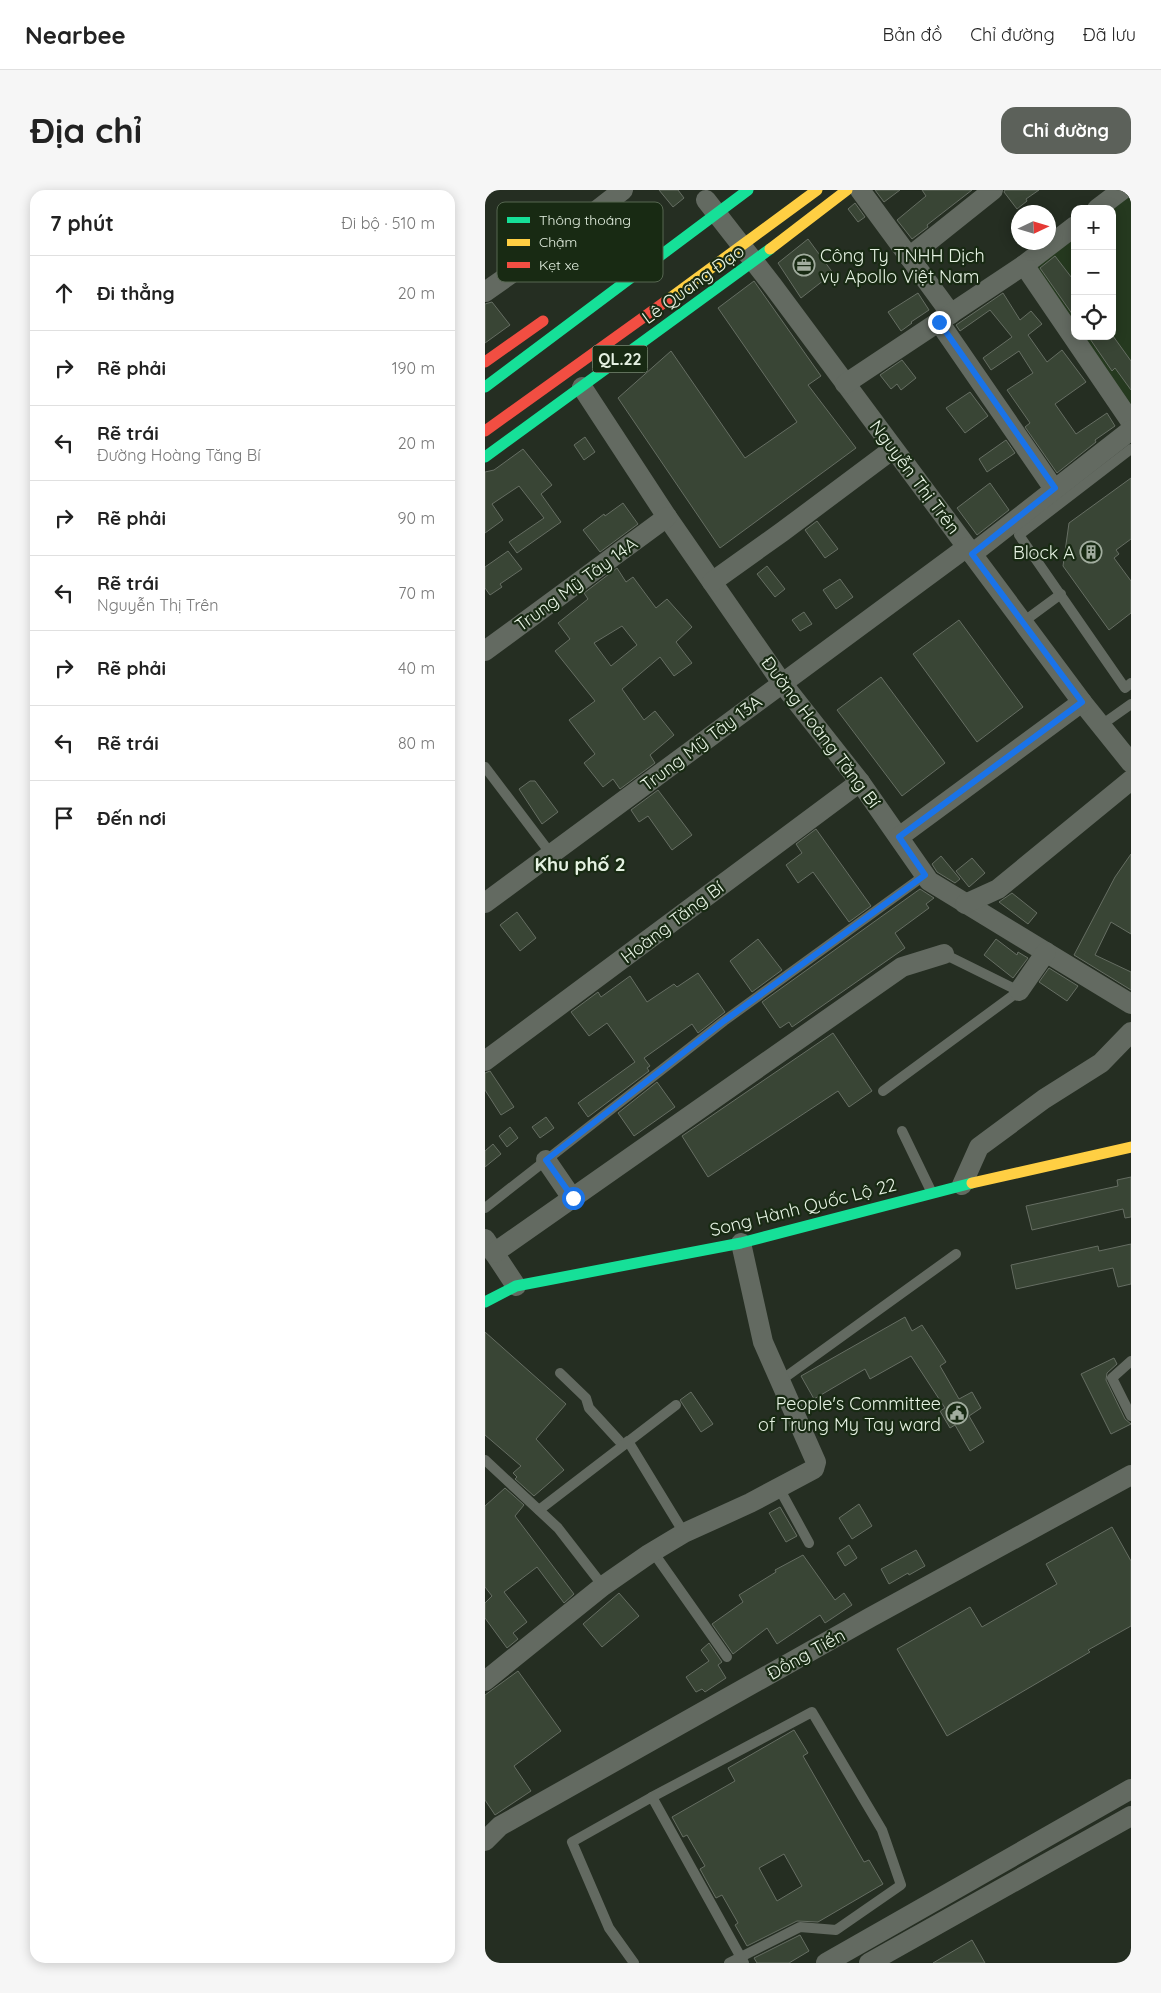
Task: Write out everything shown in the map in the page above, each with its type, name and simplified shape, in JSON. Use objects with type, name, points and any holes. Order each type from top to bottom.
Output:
[{"type":"main road","points":[[663,242],[709,204],[748,190]]},
{"type":"main road","name":"Lê Quang Đạo","points":[[485,430],[624,332],[817,190]]},
{"type":"main road","name":"Lê Quang Đạo","points":[[485,456],[754,262],[847,190]]},
{"type":"main road","points":[[485,387],[614,282]]},
{"type":"main road","points":[[485,362],[548,317]]},
{"type":"main road","points":[[624,332],[637,347]]},
{"type":"main road","name":"Song Hành Quốc Lộ 22","points":[[485,1302],[516,1286],[741,1243],[931,1192],[1131,1147]]},
{"type":"street","points":[[860,190],[909,257],[945,318],[1055,488]]},
{"type":"street","points":[[909,257],[993,190]]},
{"type":"street","points":[[1102,205],[1122,190]]},
{"type":"street","points":[[602,202],[612,193]]},
{"type":"street","name":"Nguyễn Thị Trên","points":[[709,204],[1082,702],[1131,763]]},
{"type":"street","points":[[845,384],[1024,265],[1071,229]]},
{"type":"street","points":[[1024,265],[1131,422]]},
{"type":"street","points":[[485,292],[499,282]]},
{"type":"street","name":"Đường Hoàng Tăng Bí","points":[[582,387],[667,517],[782,683],[860,782],[929,881],[1131,1004]]},
{"type":"street","name":"Trung Mỹ Tây 13A","points":[[485,903],[782,683],[969,551],[1131,430]]},
{"type":"street","points":[[712,582],[893,449]]},
{"type":"street","name":"Trung Mỹ Tây 14A","points":[[485,650],[667,517]]},
{"type":"street","points":[[899,837],[1082,702]]},
{"type":"street","points":[[965,904],[998,889],[1131,780]]},
{"type":"street","name":"Hoàng Tăng Bí","points":[[485,1061],[860,782]]},
{"type":"street","points":[[1019,991],[1046,952]]},
{"type":"street","points":[[516,1286],[490,1246],[573,1198],[902,967],[944,954]]},
{"type":"street","points":[[962,1185],[979,1147],[1044,1099],[1101,1062],[1131,1032]]},
{"type":"street","points":[[546,1160],[573,1198]]},
{"type":"street","points":[[486,1677],[603,1586],[653,1552],[684,1533],[750,1503],[814,1468],[816,1462],[763,1342],[741,1243]]},
{"type":"street","name":"Đồng Tiến","points":[[485,1840],[500,1826],[871,1617],[1131,1475]]},
{"type":"street","points":[[826,1963],[1131,1789]]},
{"type":"street","points":[[869,1963],[1131,1816]]},
{"type":"lane","points":[[1131,450],[1019,535],[1125,688],[1131,683]]},
{"type":"lane","points":[[1023,622],[1061,594]]},
{"type":"lane","points":[[1101,726],[1131,704]]},
{"type":"lane","points":[[485,767],[551,854]]},
{"type":"lane","points":[[485,1208],[724,1021],[925,875]]},
{"type":"lane","points":[[883,1091],[1019,991],[944,954]]},
{"type":"lane","points":[[902,1131],[931,1192]]},
{"type":"lane","points":[[781,1381],[956,1254]]},
{"type":"lane","points":[[1131,1361],[1112,1378],[1131,1416]]},
{"type":"lane","points":[[560,1373],[586,1398],[589,1408],[625,1443],[684,1533]]},
{"type":"lane","points":[[539,1510],[676,1405]]},
{"type":"lane","points":[[485,1460],[558,1528],[603,1586]]},
{"type":"lane","points":[[779,1488],[809,1543]]},
{"type":"lane","points":[[653,1552],[727,1657]]},
{"type":"lane","points":[[634,1963],[609,1928],[572,1842],[812,1712],[882,1830],[901,1884],[836,1930],[800,1928],[742,1960],[729,1963]]},
{"type":"lane","points":[[652,1797],[742,1960]]},
{"type":"shaded area","points":[[1131,190],[1131,411],[1080,340],[1116,340],[1116,205]]},
{"type":"shaded area","points":[[1071,233],[1071,327],[1026,265],[1047,250],[1056,250],[1056,244]]},
{"type":"building","points":[[659,190],[678,190],[684,198],[673,207]]},
{"type":"building","points":[[875,190],[900,190],[884,202]]},
{"type":"building","points":[[922,190],[972,190],[912,239],[897,220],[926,196]]},
{"type":"building","points":[[1005,190],[1039,190],[1026,199],[1027,201],[1022,205],[1014,205],[1004,192]]},
{"type":"building","points":[[855,203],[865,217],[858,222],[848,209]]},
{"type":"building","name":"Công Ty TNHH Dịch vụ Apollo Việt Nam","points":[[808,239],[833,273],[801,298],[778,263]]},
{"type":"building","points":[[1055,256],[1071,277],[1071,312],[1040,268]]},
{"type":"building","points":[[754,281],[821,376],[808,385],[856,448],[720,548],[618,398],[671,351],[745,458],[797,422],[718,308]]},
{"type":"building","points":[[918,293],[929,310],[901,331],[888,312]]},
{"type":"building","points":[[1003,293],[1020,320],[1031,311],[1042,324],[1028,335],[1047,362],[1062,350],[1086,382],[1055,404],[1076,434],[1107,413],[1115,426],[1095,440],[1096,442],[1057,473],[1025,427],[1030,423],[1007,390],[1033,373],[1019,351],[991,370],[983,358],[1012,337],[990,310],[960,331],[956,325]]},
{"type":"building","points":[[492,302],[510,325],[485,343],[485,304]]},
{"type":"building","points":[[1091,340],[1116,340],[1131,361],[1131,390],[1115,368],[1112,371]]},
{"type":"building","points":[[902,360],[916,378],[901,390],[897,384],[891,389],[880,375]]},
{"type":"building","points":[[970,392],[988,416],[965,433],[946,408]]},
{"type":"building","points":[[585,437],[595,452],[584,460],[574,445]]},
{"type":"building","points":[[1006,440],[1015,453],[987,472],[979,459]]},
{"type":"building","points":[[523,449],[552,485],[541,494],[561,522],[517,553],[509,542],[544,518],[519,486],[492,504],[503,520],[485,533],[485,472],[494,470]]},
{"type":"building","name":"Block A","points":[[1131,478],[1131,539],[1116,550],[1119,554],[1114,558],[1131,581],[1131,613],[1109,630],[1063,566],[1069,523]]},
{"type":"building","points":[[990,483],[1009,510],[977,535],[957,508]]},
{"type":"building","points":[[623,503],[638,524],[600,552],[583,530],[604,514],[605,516]]},
{"type":"building","points":[[817,521],[838,549],[825,558],[805,530]]},
{"type":"building","points":[[508,551],[522,569],[500,584],[502,587],[490,595],[485,588],[485,567]]},
{"type":"building","points":[[767,566],[785,589],[775,597],[757,574]]},
{"type":"building","points":[[617,568],[626,582],[633,577],[656,608],[667,599],[692,627],[676,642],[692,663],[674,676],[660,657],[622,689],[644,720],[655,711],[674,735],[650,755],[655,763],[620,789],[613,779],[603,787],[584,763],[595,754],[569,720],[595,701],[555,651],[570,639],[558,623],[588,599],[584,593]],"holes":[[[622,626],[637,645],[611,666],[594,643]]]},
{"type":"building","points":[[840,579],[853,597],[836,609],[823,590]]},
{"type":"building","points":[[804,612],[812,624],[800,631],[792,620]]},
{"type":"building","points":[[959,620],[1023,707],[977,742],[913,654]]},
{"type":"building","points":[[881,677],[945,763],[902,796],[837,710]]},
{"type":"building","points":[[530,781],[535,781],[558,812],[542,824],[519,789]]},
{"type":"building","points":[[658,790],[692,835],[672,850],[648,816],[639,822],[631,810]]},
{"type":"building","points":[[816,829],[871,906],[849,922],[813,872],[798,883],[786,865],[802,853],[796,844]]},
{"type":"building","points":[[1131,854],[1131,934],[1111,922],[1095,955],[1131,972],[1131,990],[1074,955],[1115,877]]},
{"type":"building","points":[[941,856],[960,879],[955,883],[937,872],[932,864]]},
{"type":"building","points":[[972,858],[985,873],[969,887],[956,871]]},
{"type":"building","points":[[920,889],[934,898],[926,904],[929,908],[895,933],[905,948],[792,1027],[789,1022],[780,1028],[762,1002]]},
{"type":"building","points":[[1012,893],[1037,913],[1028,924],[999,902]]},
{"type":"building","points":[[517,912],[536,938],[520,951],[500,925]]},
{"type":"building","points":[[758,939],[782,970],[752,992],[730,961]]},
{"type":"building","points":[[996,939],[1017,955],[1018,952],[1028,958],[1013,978],[984,955]]},
{"type":"building","points":[[1049,968],[1078,986],[1067,1001],[1039,982]]},
{"type":"building","points":[[698,973],[725,1012],[698,1033],[692,1024],[644,1058],[650,1066],[647,1068],[649,1071],[588,1117],[578,1103],[635,1062],[607,1023],[589,1036],[571,1012],[598,992],[601,997],[630,976],[647,1002],[674,984],[677,987]]},
{"type":"building","points":[[833,1033],[872,1091],[849,1107],[838,1091],[708,1177],[682,1136]]},
{"type":"building","points":[[490,1071],[514,1107],[501,1115],[485,1090],[485,1073]]},
{"type":"building","points":[[657,1082],[675,1107],[634,1136],[618,1113]]},
{"type":"building","points":[[546,1117],[554,1128],[540,1138],[532,1127]]},
{"type":"building","points":[[510,1127],[518,1138],[507,1147],[499,1136]]},
{"type":"building","points":[[493,1144],[501,1154],[485,1167],[485,1151]]},
{"type":"building","points":[[1131,1177],[1131,1217],[1125,1218],[1123,1209],[1032,1230],[1026,1206],[1118,1186],[1117,1180]]},
{"type":"building","points":[[1131,1244],[1131,1284],[1118,1287],[1113,1268],[1016,1289],[1011,1265],[1098,1246],[1099,1251]]},
{"type":"building","points":[[905,1317],[912,1331],[922,1325],[946,1362],[940,1366],[959,1399],[972,1392],[981,1408],[969,1416],[984,1442],[970,1451],[955,1425],[950,1428],[940,1411],[945,1408],[911,1356],[870,1379],[865,1369],[814,1399],[801,1376]]},
{"type":"building","points":[[485,1332],[566,1404],[536,1439],[564,1470],[534,1496],[515,1479],[517,1477],[513,1473],[521,1466],[485,1435]]},
{"type":"building","points":[[1114,1358],[1117,1364],[1107,1373],[1106,1380],[1125,1419],[1131,1424],[1111,1434],[1081,1374]]},
{"type":"building","points":[[691,1392],[713,1424],[701,1432],[680,1400]]},
{"type":"building","points":[[505,1488],[524,1505],[515,1516],[574,1594],[564,1603],[537,1567],[504,1592],[527,1622],[513,1633],[518,1639],[507,1648],[485,1618],[485,1603],[492,1596],[485,1587],[485,1506]]},
{"type":"building","points":[[859,1504],[872,1526],[852,1539],[839,1518]]},
{"type":"building","points":[[780,1507],[797,1536],[786,1542],[769,1513]]},
{"type":"building","points":[[1112,1527],[1131,1561],[1131,1626],[947,1736],[897,1649],[970,1607],[982,1627],[1057,1584],[1046,1564]]},
{"type":"building","points":[[849,1545],[857,1558],[845,1566],[837,1553]]},
{"type":"building","points":[[916,1550],[925,1566],[889,1584],[881,1569]]},
{"type":"building","points":[[803,1555],[835,1600],[844,1593],[852,1605],[825,1623],[820,1615],[777,1644],[767,1628],[733,1654],[712,1624],[743,1602],[739,1595],[776,1572],[775,1570]]},
{"type":"building","points":[[619,1593],[639,1616],[602,1647],[583,1624]]},
{"type":"building","points":[[709,1643],[722,1662],[718,1665],[726,1678],[705,1692],[702,1689],[696,1692],[686,1677],[709,1661],[701,1650]]},
{"type":"building","points":[[518,1671],[561,1731],[514,1766],[531,1791],[495,1815],[485,1800],[485,1695]]},
{"type":"building","points":[[794,1730],[808,1753],[803,1756],[864,1862],[869,1860],[883,1884],[818,1922],[797,1921],[747,1946],[735,1925],[738,1923],[722,1895],[716,1898],[700,1869],[705,1866],[687,1835],[683,1837],[672,1817],[735,1781],[728,1768]],"holes":[[[784,1854],[802,1886],[777,1901],[759,1868]]]},
{"type":"building","points":[[800,1935],[809,1951],[789,1963],[757,1963],[754,1958]]},
{"type":"building","points":[[972,1940],[985,1963],[933,1963]]},
{"type":"traffic: fast","points":[[663,254],[748,190]]},
{"type":"traffic: fast","points":[[485,457],[770,249]]},
{"type":"traffic: fast","points":[[485,387],[625,282]]},
{"type":"traffic: fast","points":[[485,1302],[516,1286],[741,1243],[972,1183]]},
{"type":"traffic: slow","points":[[669,299],[817,190]]},
{"type":"traffic: slow","points":[[770,249],[847,190]]},
{"type":"traffic: slow","points":[[972,1183],[1131,1147]]},
{"type":"traffic: jam","points":[[485,431],[669,299]]},
{"type":"traffic: jam","points":[[485,362],[543,321]]},
{"type":"place","name":"Công Ty TNHH Dịch vụ Apollo Việt Nam","points":[[804,265]]},
{"type":"place","name":"Block A","points":[[1091,552]]},
{"type":"place","name":"People's Committee of Trung My Tay ward","points":[[957,1413]]},
{"type":"district","name":"Khu phố 2","points":[[580,864]]},
{"type":"route","points":[[573,1198],[546,1160],[724,1021],[925,875],[899,837],[1082,702],[972,554],[1055,488],[939,322]]}]
